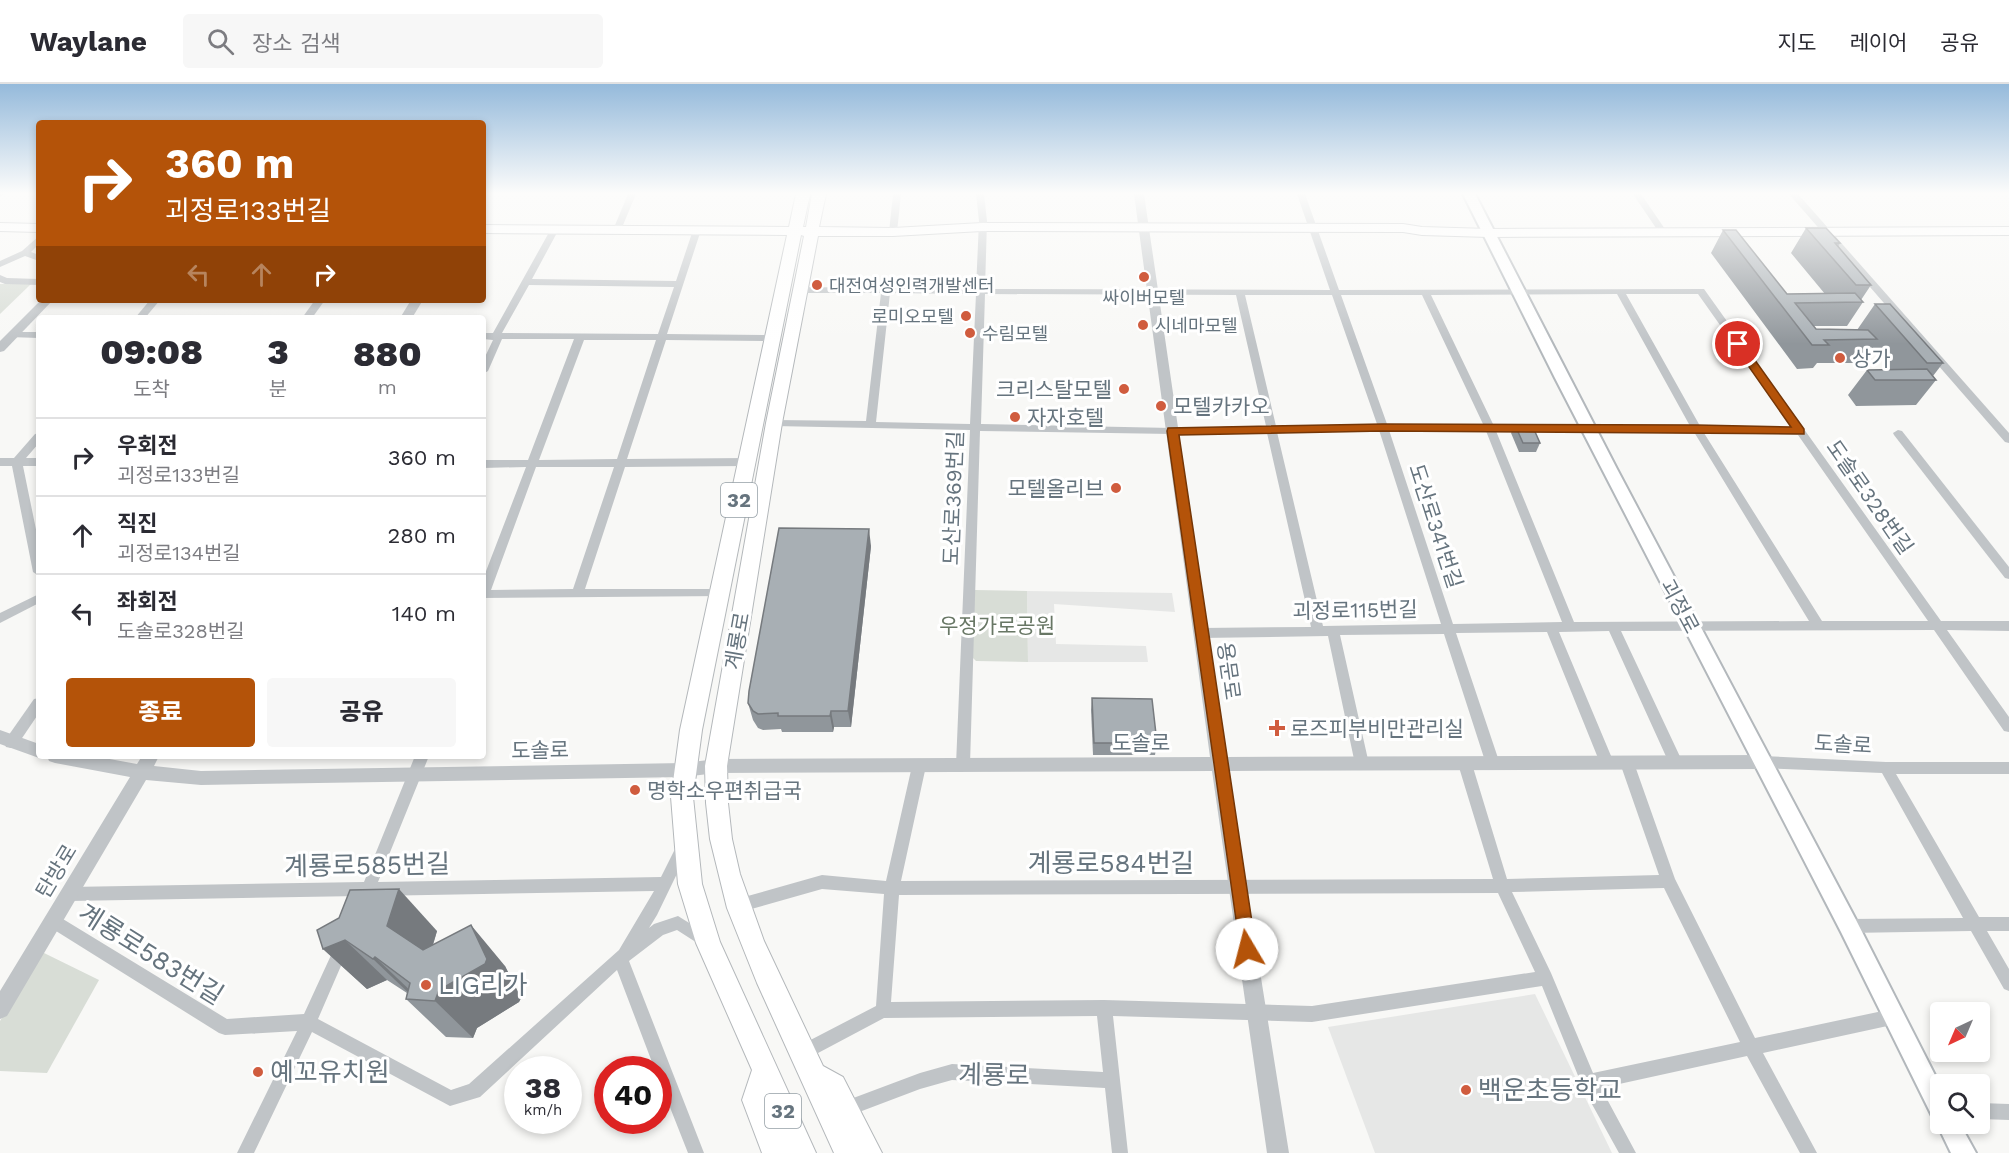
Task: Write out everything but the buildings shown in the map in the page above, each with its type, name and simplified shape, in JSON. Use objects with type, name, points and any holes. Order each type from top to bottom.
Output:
[{"type":"main road","name":"계룡로","points":[[800,244],[773,338],[684,770],[682,797],[690,884],[708,943],[802,1153]]},
{"type":"main road","name":"계룡로","points":[[803,244],[799,290],[716,766],[715,801],[737,906],[759,961],[848,1153]]},
{"type":"main road","name":"괴정로","points":[[1495,244],[1588,430],[1848,926],[1930,1089]]},
{"type":"main road","name":"32","points":[[807,1064],[834,1086],[868,1153]]},
{"type":"main road","name":"32","points":[[765,1070],[755,1100],[776,1153]]},
{"type":"main road","points":[[1954,1134],[1964,1153]]},
{"type":"street","points":[[0,264],[26,253],[35,244]]},
{"type":"street","points":[[486,365],[498,340],[496,336],[547,244]]},
{"type":"street","points":[[578,592],[693,244]]},
{"type":"street","name":"도산로369번길","points":[[963,765],[981,244]]},
{"type":"street","name":"용문로","points":[[1147,244],[1219,765],[1278,1153]]},
{"type":"street","name":"도산로341번길","points":[[1318,244],[1383,428],[1493,764]]},
{"type":"street","points":[[1838,244],[2009,440]]},
{"type":"street","points":[[26,253],[36,257]]},
{"type":"street","points":[[0,278],[5,281],[36,282]]},
{"type":"street","points":[[526,282],[680,284]]},
{"type":"street","name":"도솔로328번길","points":[[799,290],[1153,293],[1701,291],[2009,727]]},
{"type":"street","points":[[871,425],[886,291]]},
{"type":"street","points":[[1620,291],[1697,429],[1820,626]]},
{"type":"street","points":[[1425,292],[1490,428],[1570,627]]},
{"type":"street","points":[[1240,293],[1318,630]]},
{"type":"street","points":[[0,348],[44,303]]},
{"type":"street","points":[[142,315],[152,303]]},
{"type":"street","points":[[12,335],[36,335]]},
{"type":"street","points":[[486,336],[773,338]]},
{"type":"street","points":[[486,586],[580,337]]},
{"type":"street","points":[[774,423],[1172,431],[1490,428],[1800,432]]},
{"type":"street","points":[[1898,432],[2009,575]]},
{"type":"street","points":[[17,462],[36,440]]},
{"type":"street","points":[[0,462],[36,462]]},
{"type":"street","points":[[17,462],[36,557]]},
{"type":"street","points":[[486,464],[747,462]]},
{"type":"street","points":[[486,594],[720,593]]},
{"type":"street","points":[[0,618],[36,600]]},
{"type":"street","name":"괴정로115번길","points":[[1201,633],[1690,625],[2009,626]]},
{"type":"street","points":[[1613,626],[1676,763]]},
{"type":"street","points":[[1551,627],[1607,763]]},
{"type":"street","points":[[1333,630],[1362,764]]},
{"type":"street","points":[[36,706],[6,740],[36,750]]},
{"type":"street","name":"도솔로","points":[[71,759],[142,772],[201,778],[684,770],[716,766],[1762,762],[1886,768],[2009,768]]},
{"type":"street","name":"탄방로","points":[[0,1009],[8,984],[53,921],[149,759]]},
{"type":"street","points":[[359,910],[421,759]]},
{"type":"street","points":[[1627,763],[1668,881],[1751,1047],[1809,1153]]},
{"type":"street","points":[[1465,764],[1502,886],[1546,978],[1589,1082],[1628,1153]]},
{"type":"street","points":[[884,1010],[892,888],[919,766]]},
{"type":"street","points":[[1886,768],[2009,984]]},
{"type":"street","points":[[620,958],[665,884],[686,841]]},
{"type":"street","name":"계룡로584번길","points":[[737,906],[822,882],[892,888],[1502,886],[1668,881]]},
{"type":"street","name":"계룡로585번길","points":[[69,894],[665,884]]},
{"type":"street","name":"계룡로583번길","points":[[53,921],[225,1027],[309,1022]]},
{"type":"street","points":[[309,1022],[450,1098],[474,1091],[620,958],[668,925],[678,923],[708,943]]},
{"type":"street","points":[[1848,926],[2009,924]]},
{"type":"street","points":[[245,1153],[309,1022],[350,930]]},
{"type":"street","points":[[620,958],[696,1153]]},
{"type":"street","points":[[807,1064],[884,1010],[1104,1008],[1311,1014],[1546,978]]},
{"type":"street","points":[[1104,1008],[1120,1153]]},
{"type":"street","points":[[1589,1082],[1892,1017]]},
{"type":"street","name":"계룡로","points":[[846,1109],[952,1072],[1111,1080]]},
{"type":"street","points":[[1990,1111],[2009,1112]]},
{"type":"shaded area","points":[[1027,591],[1172,593],[1175,612],[1054,604],[1056,644],[1146,646],[1148,662],[1028,662]]},
{"type":"shaded area","name":"백운초등학교","points":[[1535,994],[1612,1153],[1375,1153],[1328,1027]]},
{"type":"green space","points":[[0,284],[31,284],[0,314]]},
{"type":"green space","name":"우정가로공원","points":[[975,590],[1027,591],[1028,662],[976,661],[966,651]]},
{"type":"green space","points":[[42,952],[99,980],[47,1073],[0,1071],[0,1021]]},
{"type":"place","name":"싸이버모텔","points":[[1144,277]]},
{"type":"place","name":"대전여성인력개발센터","points":[[817,285]]},
{"type":"place","name":"로미오모텔","points":[[966,316]]},
{"type":"place","name":"시네마모텔","points":[[1143,325]]},
{"type":"place","name":"수림모텔","points":[[970,333]]},
{"type":"place","name":"상가","points":[[1840,358]]},
{"type":"place","name":"크리스탈모텔","points":[[1124,389]]},
{"type":"place","name":"모텔카카오","points":[[1161,406]]},
{"type":"place","name":"자자호텔","points":[[1015,417]]},
{"type":"place","name":"모텔올리브","points":[[1116,488]]},
{"type":"place","name":"로즈피부비만관리실","points":[[1277,728]]},
{"type":"place","name":"명학소우편취급국","points":[[635,790]]},
{"type":"place","name":"LIG리가","points":[[426,985]]},
{"type":"place","name":"예꼬유치원","points":[[258,1072]]},
{"type":"place","name":"백운초등학교","points":[[1466,1090]]},
{"type":"route","points":[[1247,949],[1172,431],[1490,428],[1800,432],[1738,344]]}]
